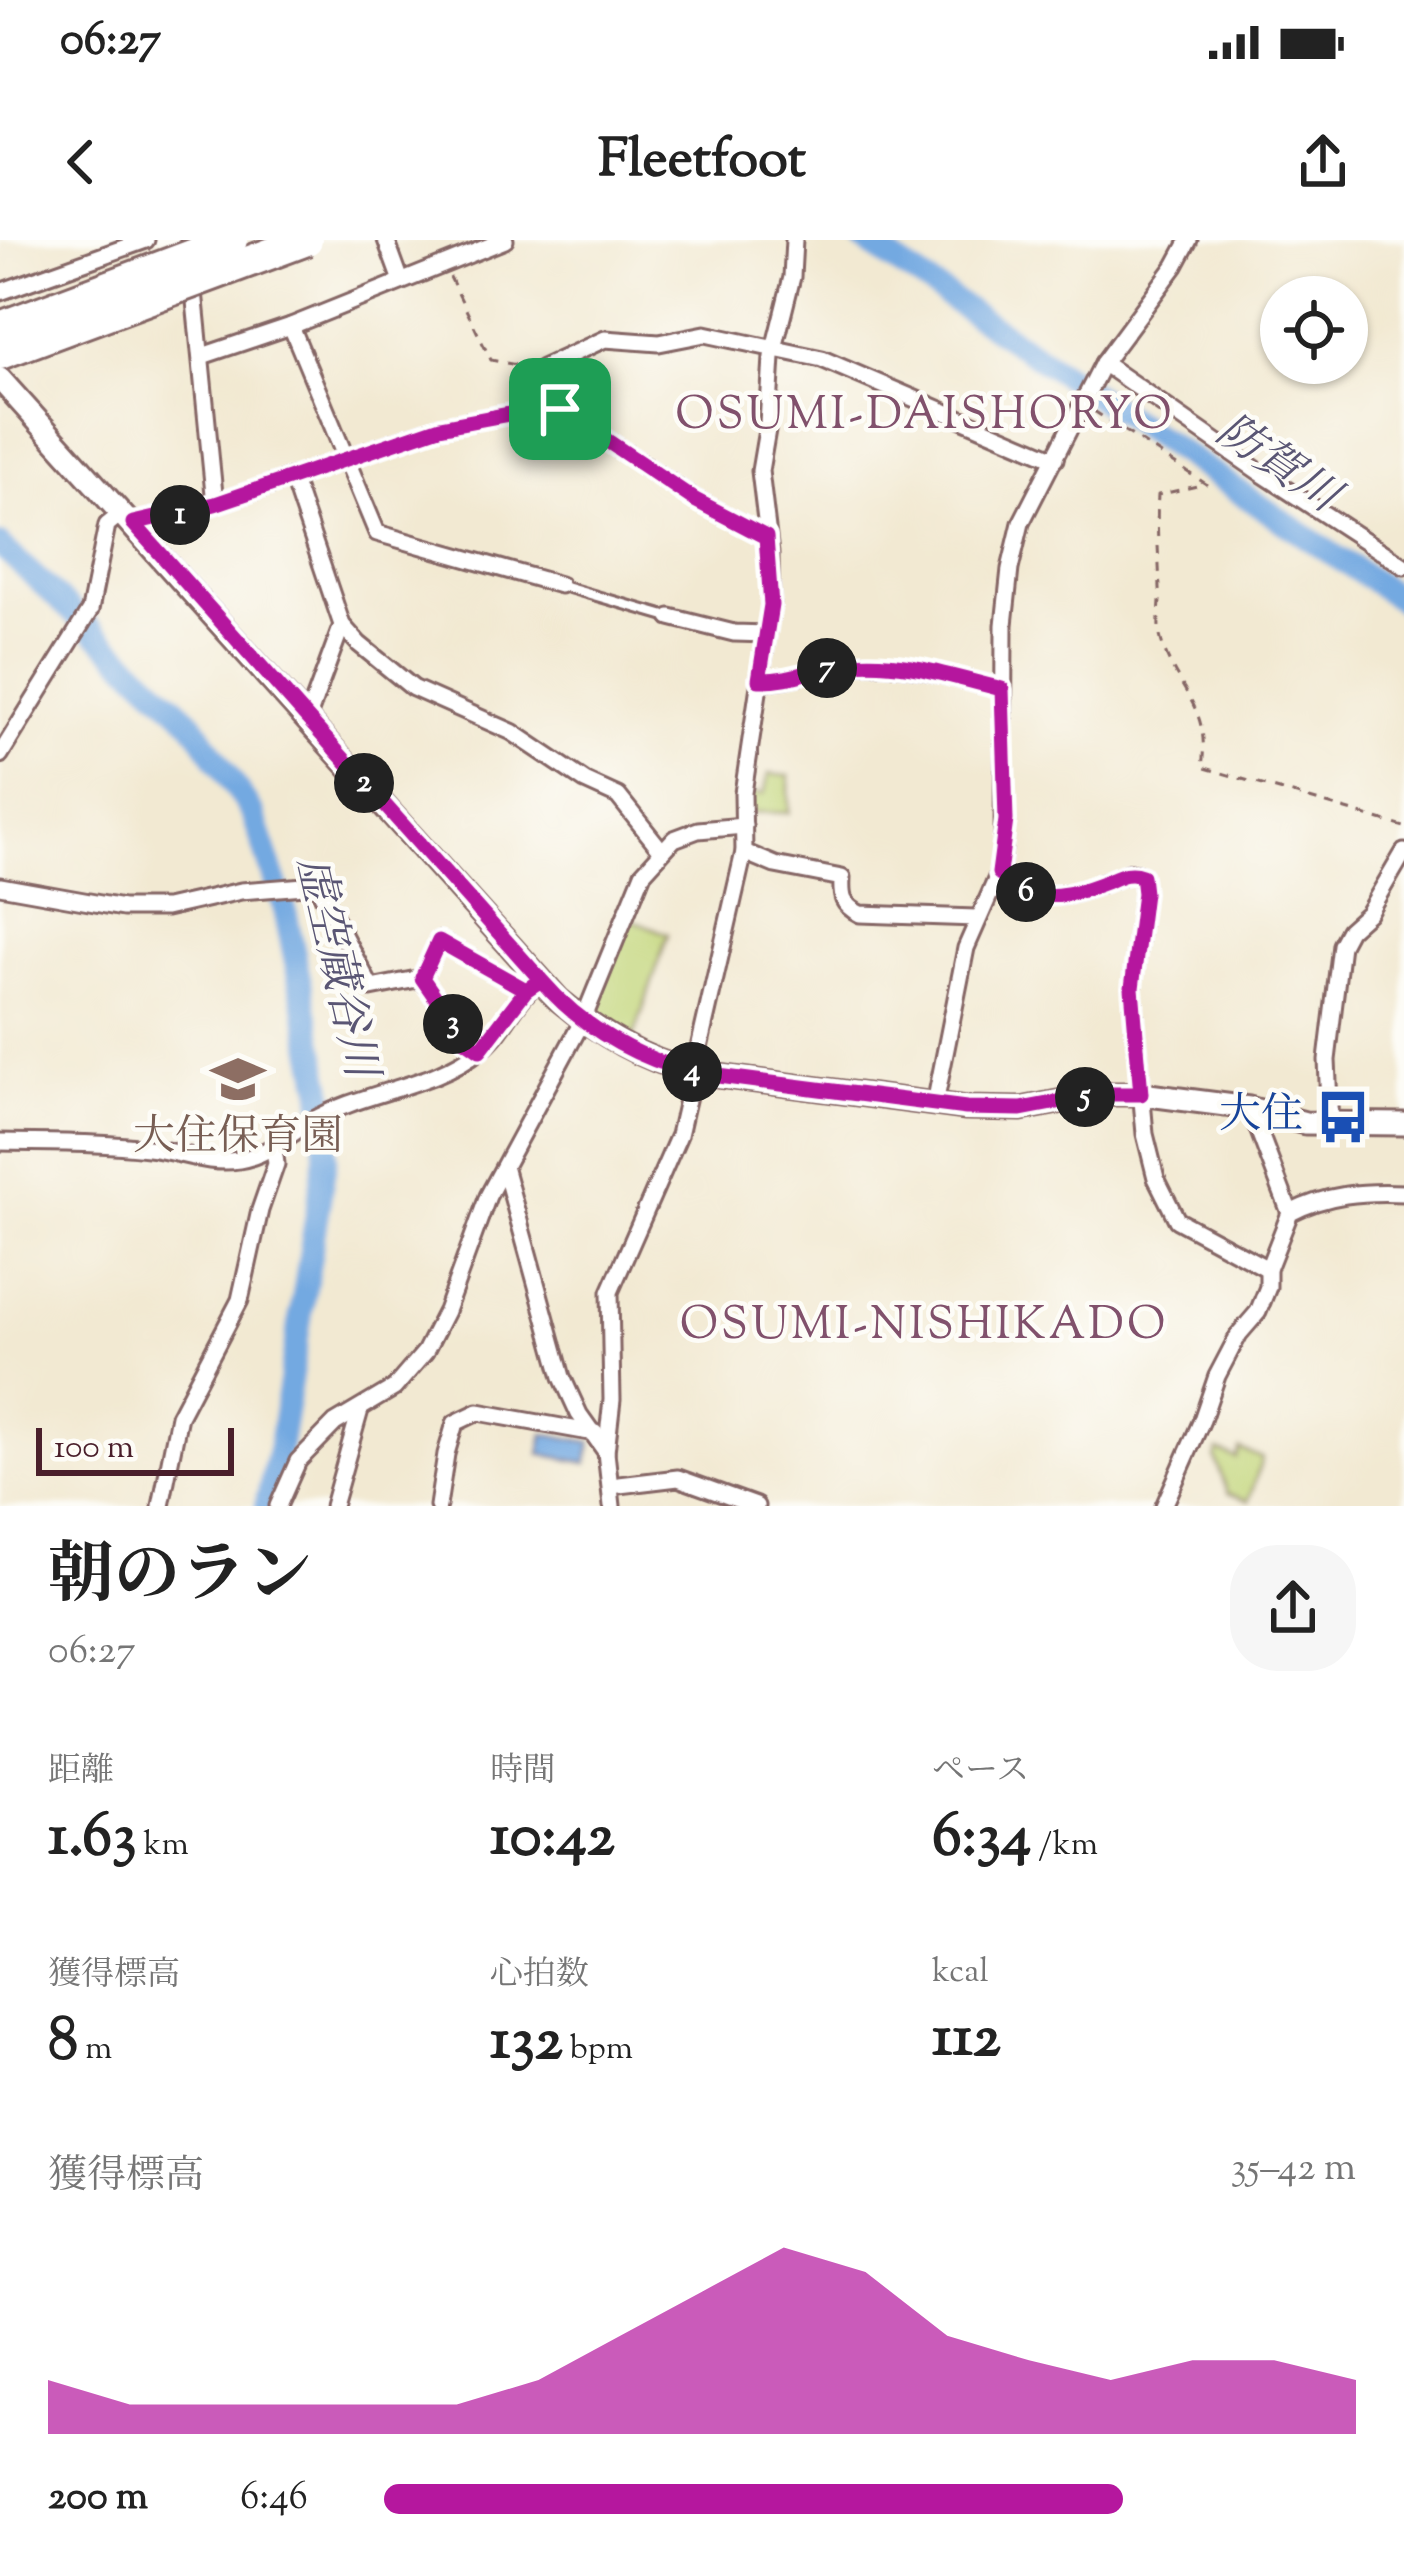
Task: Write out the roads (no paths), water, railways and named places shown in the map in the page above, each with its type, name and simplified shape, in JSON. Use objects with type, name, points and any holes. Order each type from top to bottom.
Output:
[{"type":"highway","points":[[0,327],[232,240]]},
{"type":"highway","points":[[0,354],[308,240]]},
{"type":"street","points":[[0,292],[146,240]]},
{"type":"street","points":[[189,240],[215,504]]},
{"type":"street","points":[[386,240],[401,281]]},
{"type":"street","points":[[202,356],[292,326],[505,240]]},
{"type":"street","points":[[612,1506],[606,1452],[613,1400],[610,1292],[679,1135],[744,853],[743,793],[771,605],[760,472],[774,350],[792,277],[794,240]]},
{"type":"street","points":[[935,1104],[952,1006],[976,918],[999,873],[1006,820],[1002,689],[1010,569],[1021,523],[1103,363],[1190,240]]},
{"type":"street","points":[[292,326],[377,532],[560,585]]},
{"type":"street","points":[[547,407],[542,368],[605,339],[659,343],[705,334],[822,359],[1055,458]]},
{"type":"street","points":[[1103,363],[1404,566]]},
{"type":"street","points":[[0,379],[307,720],[534,985]]},
{"type":"street","points":[[0,754],[90,610],[106,525],[128,517],[215,504],[440,427],[547,407],[560,409],[695,500],[766,537]]},
{"type":"street","points":[[292,477],[342,625],[359,644],[413,688],[512,732],[585,781],[618,796],[661,850]]},
{"type":"street","points":[[670,617],[734,633],[766,634]]},
{"type":"street","points":[[307,720],[342,625]]},
{"type":"street","points":[[759,680],[793,680],[834,665],[898,664],[1002,689]]},
{"type":"street","points":[[278,1506],[298,1461],[335,1423],[394,1388],[425,1352],[446,1311],[488,1196],[583,1020],[643,873],[661,850],[698,830],[744,826]]},
{"type":"street","points":[[1330,1126],[1328,1060],[1341,945],[1368,913],[1404,852]]},
{"type":"street","points":[[744,853],[775,865],[842,878],[841,898],[860,914],[976,918]]},
{"type":"street","points":[[999,873],[1021,890],[1046,898],[1131,872],[1142,876],[1132,988],[1150,1157],[1177,1220],[1268,1269]]},
{"type":"street","points":[[0,886],[123,908],[166,908],[241,891],[317,886],[371,988],[422,978],[439,941],[534,985],[622,1047],[653,1062],[695,1073],[935,1104],[1021,1109],[1100,1094],[1141,1094],[1330,1126],[1404,1124]]},
{"type":"street","points":[[422,978],[464,1039],[480,1050]]},
{"type":"street","points":[[0,1142],[130,1146],[207,1160],[239,1160],[274,1148],[338,1109],[436,1076],[480,1050],[534,985]]},
{"type":"street","points":[[1256,1110],[1255,1121],[1290,1213]]},
{"type":"street","points":[[161,1506],[179,1416],[240,1300],[260,1210],[276,1164],[274,1148]]},
{"type":"street","points":[[505,1170],[562,1377],[579,1414],[606,1452]]},
{"type":"street","points":[[1164,1506],[1216,1376],[1239,1334],[1258,1312],[1268,1287],[1268,1269],[1290,1213],[1311,1202],[1349,1193],[1404,1192]]},
{"type":"street","points":[[333,1506],[360,1410]]},
{"type":"street","points":[[438,1506],[455,1424],[478,1412],[596,1433]]},
{"type":"street","points":[[611,1486],[678,1478],[756,1506]]},
{"type":"lane","points":[[560,585],[670,617]]},
{"type":"water","points":[[544,1434],[591,1442],[587,1463],[540,1454]]},
{"type":"waterway","name":"防賀川","points":[[863,240],[1404,602]]},
{"type":"waterway","name":"虚空蔵谷川","points":[[0,545],[193,723],[253,814],[285,910],[323,1093],[326,1156],[266,1506]]},
{"type":"place","name":"大住保育園","points":[[238,1079]]},
{"type":"place","name":"大住","points":[[1343,1117]]},
{"type":"district","name":"OSUMI-DAISHORYO","points":[[925,417]]},
{"type":"district","name":"OSUMI-NISHIKADO","points":[[924,1327]]}]
